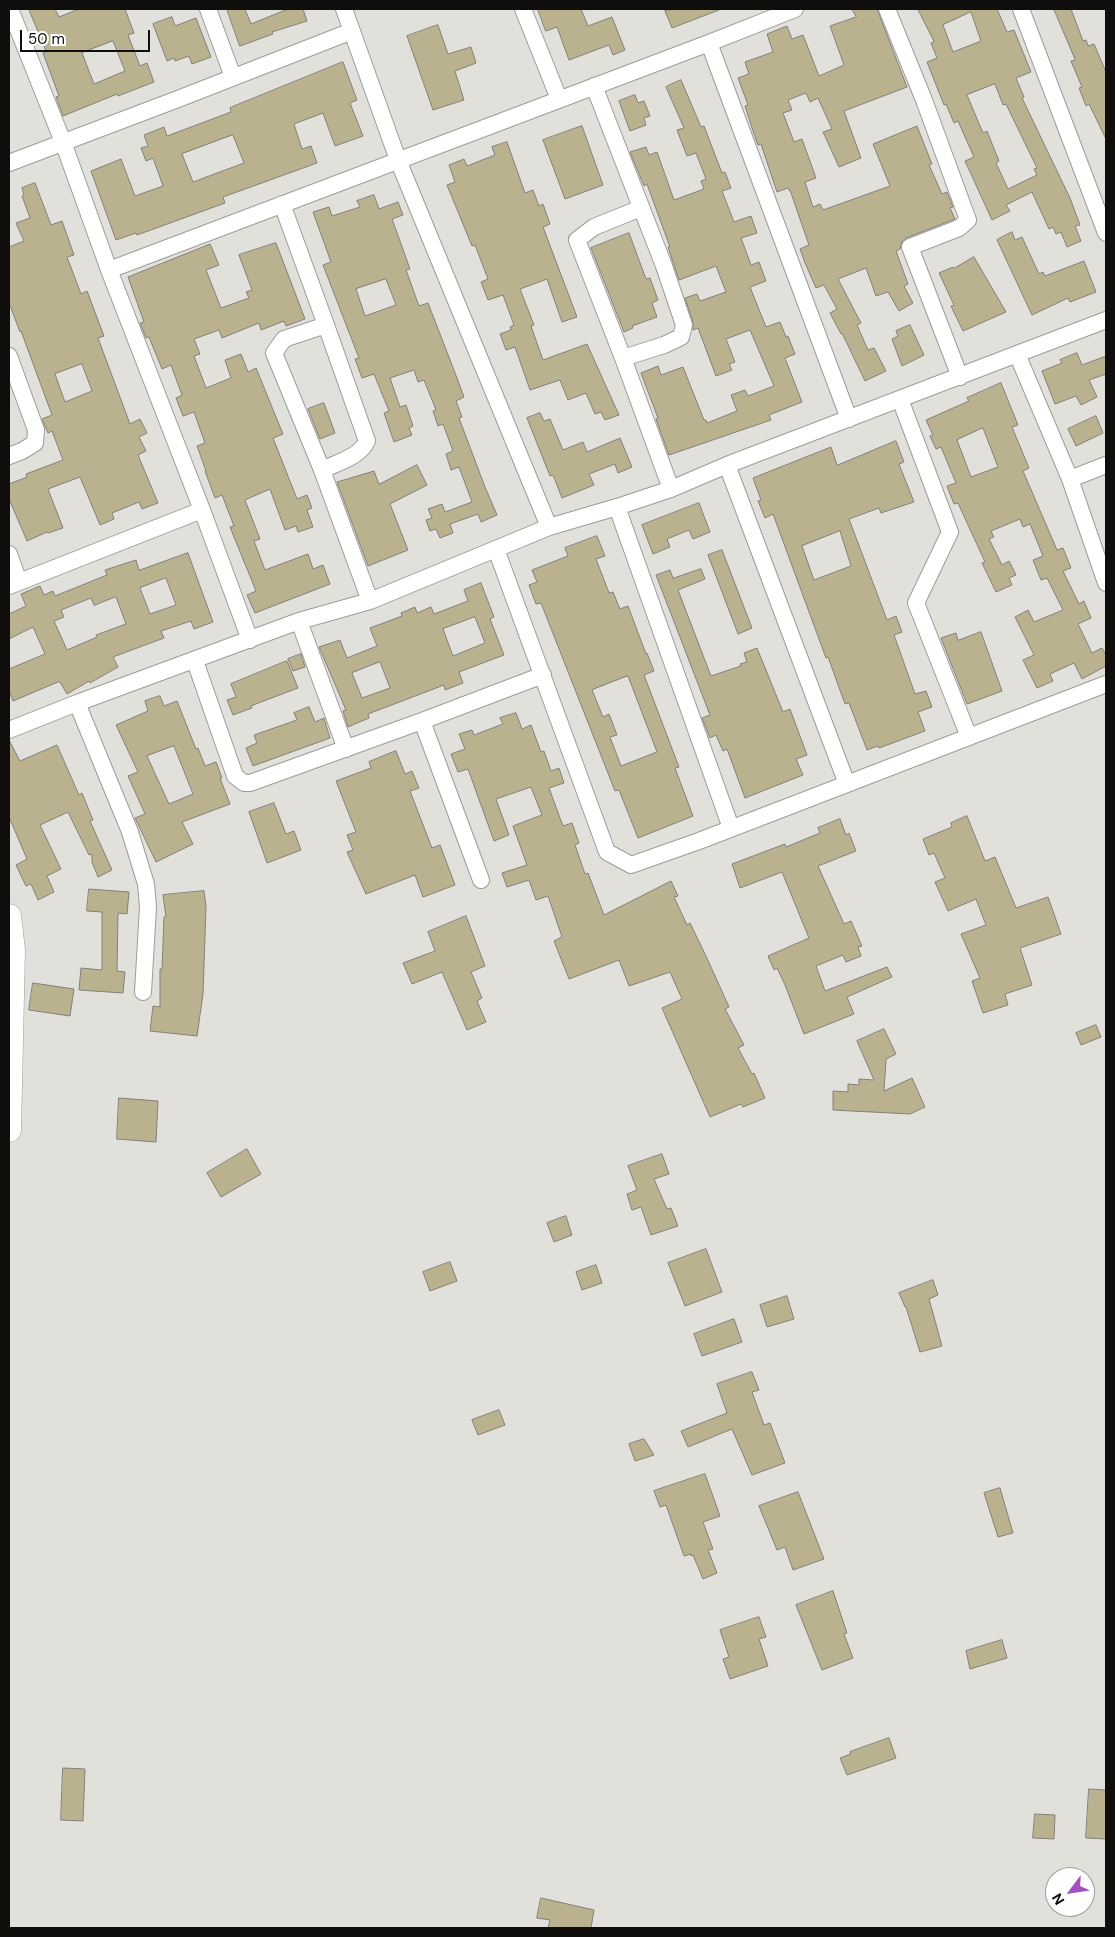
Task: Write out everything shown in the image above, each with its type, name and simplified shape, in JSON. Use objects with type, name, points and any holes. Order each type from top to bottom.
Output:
[{"type":"street","points":[[10,9],[13,27],[63,142],[109,270],[250,640]]},
{"type":"street","points":[[208,9],[233,77]]},
{"type":"street","points":[[344,9],[398,160],[549,527]]},
{"type":"street","points":[[523,9],[559,99]]},
{"type":"street","points":[[109,270],[709,44],[766,14],[795,9]]},
{"type":"street","points":[[887,9],[924,100],[968,220],[959,228],[910,247],[960,377]]},
{"type":"street","points":[[1021,9],[1106,232]]},
{"type":"street","points":[[9,163],[352,31]]},
{"type":"street","points":[[709,44],[849,419]]},
{"type":"street","points":[[594,86],[664,266],[684,325],[681,337],[664,345],[623,358]]},
{"type":"street","points":[[282,204],[367,441],[364,448],[355,454],[322,470]]},
{"type":"street","points":[[641,208],[594,227],[577,240],[671,488]]},
{"type":"street","points":[[9,730],[299,621],[370,601],[549,527],[617,507],[671,488],[1106,320]]},
{"type":"street","points":[[326,325],[284,340],[274,354],[322,470],[370,601]]},
{"type":"street","points":[[1017,354],[1070,479],[1106,583]]},
{"type":"street","points":[[9,356],[36,430],[35,443],[9,456]]},
{"type":"street","points":[[900,399],[950,532],[916,603],[969,737]]},
{"type":"street","points":[[728,465],[847,784]]},
{"type":"street","points":[[1070,479],[1106,465]]},
{"type":"street","points":[[617,507],[731,828]]},
{"type":"street","points":[[9,554],[14,584],[202,510]]},
{"type":"street","points":[[496,549],[607,852],[631,865],[1106,684]]},
{"type":"street","points":[[299,621],[346,750]]},
{"type":"street","points":[[194,661],[236,776],[244,783],[250,783],[346,750],[543,675]]},
{"type":"street","points":[[77,703],[130,832],[146,884],[148,907],[142,992]]},
{"type":"street","points":[[422,722],[481,880]]},
{"type":"street","points":[[9,916],[14,950],[9,1130]]},
{"type":"building","points":[[29,9],[55,9],[59,17],[79,9],[125,9],[134,33],[128,35],[140,66],[147,63],[154,82],[118,96],[117,94],[63,116],[56,97],[59,96],[43,53],[46,52]],"holes":[[[113,41],[125,71],[94,84],[82,53]]]},
{"type":"building","points":[[227,9],[245,9],[251,24],[288,9],[303,9],[307,21],[272,32],[273,34],[240,46]]},
{"type":"building","points":[[538,9],[581,9],[588,26],[612,17],[625,50],[613,55],[609,45],[569,60],[557,27],[546,31]]},
{"type":"building","points":[[675,9],[719,10],[672,28],[665,11]]},
{"type":"building","points":[[852,9],[877,9],[907,87],[844,111],[861,158],[839,167],[823,132],[832,129],[818,98],[810,102],[806,93],[788,100],[792,110],[783,113],[794,142],[802,139],[816,178],[805,182],[813,207],[820,204],[823,210],[890,186],[873,144],[917,126],[932,164],[929,165],[942,194],[947,192],[953,207],[950,208],[955,219],[902,241],[900,249],[896,251],[908,284],[904,286],[913,303],[899,311],[888,292],[876,296],[866,268],[838,279],[861,323],[857,325],[868,350],[874,348],[886,371],[865,381],[842,333],[830,313],[837,309],[824,285],[816,288],[805,263],[800,249],[809,245],[791,193],[788,188],[777,192],[761,144],[758,145],[753,131],[745,106],[748,105],[738,78],[749,74],[745,62],[773,52],[767,34],[787,26],[792,39],[803,35],[819,76],[844,65],[830,26],[856,17]]},
{"type":"building","points":[[918,9],[997,9],[1007,32],[1014,30],[1031,72],[1016,78],[1024,97],[1022,98],[1070,198],[1080,225],[1075,226],[1081,241],[1067,247],[1061,232],[1056,234],[1053,227],[1049,229],[1032,192],[1006,205],[1010,211],[992,220],[965,161],[974,157],[958,121],[954,123],[946,104],[944,105],[927,62],[937,58],[931,43],[934,42]],"holes":[[[971,12],[981,41],[953,52],[943,25]],[[995,84],[1003,105],[1006,104],[1037,168],[1034,169],[1037,175],[1008,189],[996,163],[999,161],[987,131],[983,133],[967,95]]]},
{"type":"building","points":[[1054,9],[1071,9],[1083,41],[1086,40],[1088,46],[1094,44],[1106,72],[1106,139],[1089,104],[1086,106],[1079,88],[1082,87],[1071,61],[1075,60]]},
{"type":"building","points":[[172,17],[175,26],[196,18],[211,57],[192,64],[189,56],[175,61],[174,58],[167,61],[153,24]]},
{"type":"building","points":[[438,25],[448,54],[471,47],[476,63],[455,71],[464,100],[433,110],[407,36]]},
{"type":"building","points":[[343,62],[357,100],[350,103],[363,136],[335,146],[323,113],[294,124],[302,149],[311,146],[317,163],[223,197],[225,203],[137,235],[136,233],[116,240],[91,171],[121,159],[135,196],[163,186],[153,158],[146,161],[141,148],[148,146],[144,135],[164,127],[167,136],[231,112],[230,108]],"holes":[[[233,135],[244,163],[193,182],[182,154]]]},
{"type":"building","points":[[681,80],[701,127],[704,126],[722,173],[725,172],[731,188],[722,191],[734,222],[751,216],[757,233],[741,238],[751,265],[759,262],[766,281],[750,287],[766,327],[780,322],[786,337],[788,336],[795,354],[785,358],[802,402],[769,415],[771,420],[669,455],[656,419],[658,418],[641,373],[658,366],[661,375],[683,367],[704,420],[707,423],[737,411],[731,395],[745,390],[748,396],[774,386],[750,330],[726,339],[735,362],[729,364],[732,370],[716,376],[698,328],[693,330],[693,322],[685,298],[697,294],[700,301],[726,292],[716,266],[679,280],[668,247],[670,247],[647,184],[644,186],[630,152],[646,147],[649,155],[657,152],[674,200],[704,189],[701,181],[706,179],[696,153],[687,156],[677,130],[684,128],[666,87]]},
{"type":"building","points":[[635,95],[638,103],[644,101],[650,116],[644,118],[646,125],[630,131],[619,101]]},
{"type":"building","points":[[582,126],[603,185],[565,199],[543,140]]},
{"type":"building","points":[[507,142],[525,193],[533,190],[539,206],[543,204],[550,224],[543,227],[577,317],[562,322],[547,279],[520,289],[534,325],[531,326],[543,360],[587,344],[619,415],[605,420],[601,412],[595,414],[586,393],[568,400],[560,380],[530,390],[515,347],[506,350],[500,334],[511,330],[510,327],[514,325],[503,295],[488,300],[481,282],[488,279],[475,245],[472,246],[447,185],[455,182],[449,165],[464,159],[467,166],[495,155],[492,147]]},
{"type":"building","points":[[35,183],[51,225],[62,221],[74,255],[67,257],[81,294],[87,291],[104,336],[98,338],[130,424],[140,419],[147,433],[139,437],[146,451],[138,455],[158,503],[142,509],[139,502],[112,513],[114,519],[100,525],[80,477],[48,489],[63,528],[47,532],[27,541],[9,499],[9,484],[27,477],[26,474],[63,460],[52,431],[48,433],[42,419],[52,415],[9,303],[9,247],[24,241],[16,223],[30,218],[22,196],[24,195],[22,188]],"holes":[[[82,364],[92,391],[65,402],[55,374]]]},
{"type":"building","points":[[374,195],[379,209],[398,202],[403,215],[392,219],[410,269],[406,270],[419,306],[428,303],[457,378],[464,397],[456,401],[462,417],[459,418],[497,515],[481,522],[478,514],[450,524],[453,533],[440,538],[436,529],[430,531],[426,520],[432,518],[428,509],[442,504],[445,512],[472,502],[459,467],[451,470],[446,454],[453,451],[443,424],[438,426],[433,411],[436,410],[424,380],[418,382],[414,370],[390,378],[400,407],[406,405],[413,426],[409,428],[412,435],[394,442],[384,413],[389,411],[374,374],[362,378],[355,359],[359,358],[323,265],[331,262],[313,212],[329,207],[332,216],[360,207],[357,201]],"holes":[[[386,279],[396,305],[365,316],[356,289]]]},
{"type":"building","points":[[1012,232],[1015,240],[1022,237],[1039,274],[1043,272],[1045,276],[1084,261],[1096,292],[1070,302],[1068,298],[1032,315],[997,240]]},
{"type":"building","points":[[629,233],[646,279],[650,278],[658,300],[652,303],[657,317],[632,326],[633,328],[624,332],[591,248]]},
{"type":"building","points":[[276,243],[305,319],[286,326],[284,321],[261,330],[259,323],[222,338],[219,330],[194,339],[200,354],[194,356],[206,388],[231,378],[225,360],[241,354],[248,372],[256,368],[283,434],[273,438],[297,499],[307,495],[312,508],[307,510],[313,527],[298,532],[296,526],[285,530],[270,489],[245,500],[260,539],[254,541],[265,570],[308,554],[313,569],[323,565],[330,584],[255,613],[247,595],[256,591],[230,527],[234,526],[222,495],[215,498],[205,471],[197,446],[205,443],[194,412],[183,416],[176,398],[182,395],[171,365],[162,369],[149,337],[146,338],[140,323],[144,322],[128,277],[210,244],[219,265],[206,270],[221,308],[249,298],[246,292],[252,290],[239,255]]},
{"type":"building","points":[[974,257],[1006,312],[963,331],[951,306],[954,305],[939,273],[954,268]]},
{"type":"building","points":[[910,325],[924,355],[902,366],[892,339],[898,336],[896,331]]},
{"type":"building","points":[[1077,353],[1082,365],[1106,356],[1106,374],[1089,380],[1097,397],[1081,405],[1076,396],[1055,404],[1042,371],[1062,363],[1060,360]]},
{"type":"building","points":[[1001,383],[1018,425],[1012,427],[1029,468],[1023,471],[1057,550],[1063,548],[1071,568],[1063,571],[1079,604],[1084,601],[1091,618],[1078,624],[1092,653],[1102,648],[1106,655],[1106,666],[1082,679],[1074,663],[1050,674],[1053,681],[1037,688],[1023,660],[1034,655],[1015,617],[1028,610],[1034,622],[1063,610],[1047,578],[1041,580],[1033,560],[1043,556],[1030,524],[1023,527],[1020,519],[991,531],[994,537],[989,539],[1002,565],[1009,561],[1016,575],[1009,578],[1012,585],[996,592],[982,563],[985,562],[958,503],[954,504],[947,486],[956,483],[941,447],[936,449],[930,436],[933,435],[926,420],[969,401],[967,398]],"holes":[[[983,428],[998,467],[971,477],[957,440]]]},
{"type":"building","points":[[324,403],[335,433],[320,439],[308,409]]},
{"type":"building","points":[[540,413],[544,421],[550,419],[563,450],[583,442],[587,452],[620,438],[632,467],[618,473],[615,464],[589,474],[594,485],[562,498],[553,475],[550,476],[527,418]]},
{"type":"building","points":[[1096,416],[1103,433],[1076,446],[1068,429]]},
{"type":"building","points":[[896,441],[904,462],[899,464],[914,502],[881,513],[879,508],[849,519],[887,620],[896,616],[902,632],[894,635],[915,694],[926,691],[932,707],[918,712],[925,731],[879,748],[878,746],[867,750],[849,703],[845,704],[828,657],[826,658],[773,514],[765,518],[758,501],[761,500],[753,478],[831,447],[837,465]],"holes":[[[840,531],[851,566],[814,580],[802,546]]]},
{"type":"building","points":[[417,465],[427,485],[390,504],[408,550],[368,566],[337,482],[374,471],[379,484]]},
{"type":"building","points":[[699,503],[710,532],[693,539],[689,530],[667,539],[670,547],[653,554],[642,525]]},
{"type":"building","points":[[597,536],[605,556],[596,559],[609,593],[613,592],[620,609],[628,606],[654,671],[644,675],[679,767],[675,768],[693,816],[638,838],[619,790],[615,791],[541,603],[536,604],[529,585],[537,582],[532,570],[568,556],[565,548]],"holes":[[[628,676],[657,752],[621,766],[610,737],[617,735],[609,714],[603,717],[592,690]]]},
{"type":"building","points":[[722,550],[752,628],[738,634],[708,555]]},
{"type":"building","points":[[188,553],[213,622],[194,629],[191,621],[161,631],[164,638],[113,657],[118,667],[67,694],[60,682],[58,682],[13,701],[9,691],[9,669],[45,654],[33,627],[9,639],[9,614],[26,606],[21,594],[40,586],[44,595],[53,591],[55,596],[107,575],[105,570],[136,560],[139,570]],"holes":[[[166,578],[176,605],[150,614],[140,588]],[[116,597],[126,624],[96,635],[97,637],[67,650],[54,621],[64,617],[61,610],[91,598],[94,605]]]},
{"type":"building","points":[[701,569],[705,579],[678,590],[711,676],[741,666],[740,664],[747,662],[744,653],[757,648],[783,712],[790,709],[807,755],[796,759],[803,775],[745,798],[727,749],[723,751],[716,735],[710,738],[702,718],[710,715],[656,575],[670,570],[673,578]]},
{"type":"building","points":[[481,583],[494,617],[490,619],[504,655],[459,672],[463,683],[445,690],[444,685],[368,714],[369,718],[348,727],[343,711],[346,710],[319,647],[340,640],[347,658],[377,646],[370,628],[402,616],[401,613],[415,607],[417,613],[431,607],[434,614],[468,601],[464,590]],"holes":[[[475,617],[485,643],[453,656],[443,629]],[[380,662],[390,688],[362,698],[352,673]]]},
{"type":"building","points":[[981,632],[1002,691],[967,704],[941,638],[956,633],[958,640]]},
{"type":"building","points":[[301,654],[305,667],[293,671],[288,659]]},
{"type":"building","points":[[287,661],[298,688],[233,715],[227,700],[236,697],[231,684]]},
{"type":"building","points":[[160,696],[164,706],[177,701],[196,749],[198,748],[205,766],[216,762],[230,804],[182,822],[193,844],[156,862],[135,818],[145,814],[128,776],[138,772],[116,725],[148,711],[145,701]],"holes":[[[174,746],[193,794],[169,804],[147,756]]]},
{"type":"building","points":[[309,707],[315,722],[324,718],[330,738],[253,766],[246,748],[257,743],[254,735],[297,720],[294,713]]},
{"type":"building","points":[[516,713],[522,729],[531,725],[541,752],[544,751],[551,771],[559,768],[564,783],[549,788],[563,826],[572,823],[579,843],[575,845],[585,874],[588,873],[604,915],[671,881],[678,896],[674,897],[687,925],[690,923],[729,1007],[725,1009],[744,1045],[738,1048],[752,1074],[754,1073],[765,1098],[743,1107],[741,1104],[710,1117],[662,1008],[682,999],[670,972],[629,986],[619,960],[569,979],[554,941],[562,937],[548,896],[536,900],[529,880],[507,887],[502,873],[527,865],[513,826],[542,815],[531,787],[496,799],[509,835],[494,841],[468,769],[458,772],[451,754],[465,749],[459,734],[472,730],[474,735],[503,724],[500,718]]},
{"type":"building","points":[[9,740],[20,761],[57,745],[79,795],[82,793],[93,820],[90,821],[112,870],[98,877],[92,862],[92,854],[89,855],[68,812],[40,825],[61,869],[47,876],[54,892],[38,900],[31,884],[26,886],[16,865],[27,859],[9,817]]},
{"type":"building","points":[[396,751],[405,774],[412,771],[419,788],[410,791],[432,848],[440,845],[455,885],[423,897],[415,875],[366,894],[347,852],[353,850],[347,835],[356,832],[336,781],[371,768],[369,762]]},
{"type":"building","points":[[274,803],[286,834],[294,831],[301,850],[267,863],[249,812]]},
{"type":"building","points":[[967,816],[985,861],[995,857],[1016,908],[1048,897],[1061,934],[1020,948],[1032,985],[1005,994],[1008,1005],[983,1013],[972,981],[980,978],[961,934],[986,925],[976,899],[948,911],[935,882],[945,878],[934,853],[929,855],[923,839],[952,827],[951,823]]},
{"type":"building","points":[[840,819],[846,835],[849,833],[856,851],[818,866],[844,924],[851,921],[862,946],[858,947],[861,956],[846,962],[843,955],[816,966],[825,991],[887,967],[892,977],[847,997],[854,1014],[804,1034],[785,985],[777,968],[774,970],[768,956],[809,938],[782,872],[740,888],[732,864],[785,844],[786,847],[820,833],[818,828]]},
{"type":"building","points":[[89,889],[129,892],[127,914],[118,913],[117,971],[125,972],[123,993],[79,990],[81,968],[102,970],[102,912],[87,911]]},
{"type":"building","points":[[204,891],[206,906],[203,994],[197,1036],[150,1031],[153,1006],[160,1007],[160,969],[162,969],[164,917],[166,917],[163,895]]},
{"type":"building","points":[[466,916],[485,966],[471,972],[482,998],[477,1001],[486,1022],[467,1030],[442,972],[412,984],[403,963],[435,951],[428,932]]},
{"type":"building","points":[[33,983],[74,989],[70,1016],[29,1010]]},
{"type":"building","points":[[1096,1025],[1101,1037],[1081,1045],[1076,1033]]},
{"type":"building","points":[[884,1029],[896,1054],[886,1059],[884,1091],[912,1078],[925,1107],[910,1114],[833,1110],[833,1091],[848,1092],[848,1084],[859,1085],[859,1079],[874,1080],[857,1041]]},
{"type":"building","points":[[119,1098],[158,1101],[156,1142],[117,1139]]},
{"type":"building","points":[[247,1149],[261,1174],[221,1197],[207,1173]]},
{"type":"building","points":[[662,1154],[669,1174],[654,1179],[667,1209],[671,1208],[678,1226],[651,1235],[641,1207],[632,1210],[627,1194],[637,1190],[628,1166]]},
{"type":"building","points":[[566,1216],[572,1235],[554,1242],[547,1223]]},
{"type":"building","points":[[706,1249],[722,1292],[685,1306],[668,1263]]},
{"type":"building","points":[[450,1262],[457,1281],[430,1291],[423,1272]]},
{"type":"building","points":[[596,1265],[602,1283],[582,1290],[576,1272]]},
{"type":"building","points":[[933,1280],[938,1295],[929,1299],[942,1346],[920,1352],[906,1307],[899,1293]]},
{"type":"building","points":[[787,1296],[794,1319],[767,1327],[760,1305]]},
{"type":"building","points":[[734,1319],[742,1342],[702,1356],[694,1334]]},
{"type":"building","points":[[752,1372],[759,1390],[752,1392],[764,1425],[770,1423],[785,1463],[752,1475],[732,1429],[688,1447],[681,1431],[727,1413],[717,1384]]},
{"type":"building","points":[[499,1410],[505,1425],[478,1435],[472,1420]]},
{"type":"building","points":[[644,1439],[654,1455],[635,1461],[629,1444]]},
{"type":"building","points":[[705,1474],[720,1516],[703,1522],[713,1549],[708,1550],[717,1573],[703,1579],[693,1555],[684,1556],[666,1505],[660,1507],[654,1491]]},
{"type":"building","points":[[1000,1488],[1013,1533],[998,1537],[984,1493]]},
{"type":"building","points":[[798,1492],[824,1559],[793,1570],[785,1547],[777,1550],[759,1506]]},
{"type":"building","points":[[833,1591],[847,1633],[844,1634],[853,1658],[822,1670],[796,1605]]},
{"type":"building","points":[[759,1617],[766,1637],[759,1639],[768,1666],[730,1679],[723,1659],[729,1657],[720,1630]]},
{"type":"building","points":[[1002,1640],[1007,1658],[970,1669],[966,1651]]},
{"type":"building","points":[[889,1738],[896,1758],[847,1775],[840,1758],[851,1754],[850,1752]]},
{"type":"building","points":[[63,1768],[85,1769],[83,1821],[61,1820]]},
{"type":"building","points":[[1089,1789],[1106,1790],[1106,1839],[1086,1838]]},
{"type":"building","points":[[1035,1814],[1055,1815],[1054,1839],[1033,1838]]},
{"type":"building","points":[[541,1898],[594,1910],[591,1928],[548,1928],[550,1920],[537,1918]]}]
